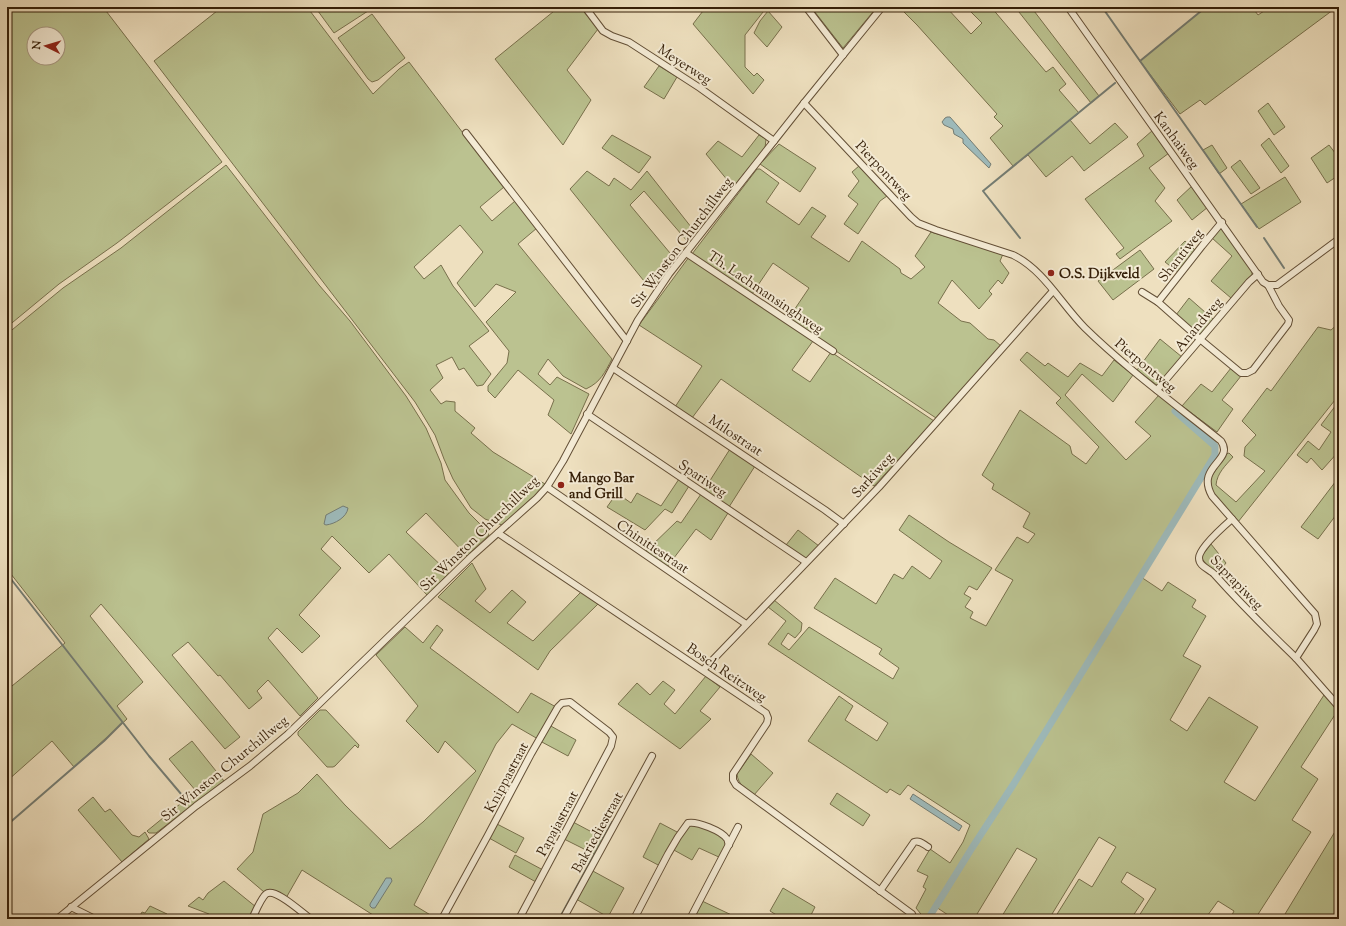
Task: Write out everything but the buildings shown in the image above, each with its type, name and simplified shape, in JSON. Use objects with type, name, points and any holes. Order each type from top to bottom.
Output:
[{"type":"street","name":"Meyerweg","points":[[586,7],[603,31],[629,42],[700,88],[774,141]]},
{"type":"street","points":[[806,7],[843,55]]},
{"type":"street","name":"Sir Winston Churchillweg","points":[[57,919],[196,806],[250,766],[288,734],[547,487],[563,461],[638,320],[669,274],[882,7]]},
{"type":"street","name":"Kanhaiweg","points":[[1068,7],[1222,222],[1263,282],[1268,285],[1279,306],[1289,320],[1288,324],[1252,370],[1247,374],[1241,373],[1201,340]]},
{"type":"street","name":"Pierpontweg","points":[[804,103],[911,217],[918,222],[936,230],[1022,259],[1033,268],[1084,327],[1117,357],[1221,441],[1224,446],[1224,452],[1208,476],[1208,489],[1212,496],[1315,614],[1317,624],[1296,658]]},
{"type":"street","points":[[466,132],[627,341]]},
{"type":"street","name":"Shantiweg","points":[[1158,302],[1222,222]]},
{"type":"street","points":[[1268,285],[1277,285],[1339,240]]},
{"type":"street","name":"Th. Lachmansinghweg","points":[[686,253],[833,351]]},
{"type":"street","name":"Anandweg","points":[[1157,390],[1249,282],[1258,274]]},
{"type":"street","name":"Sarkiweg","points":[[703,670],[844,524],[1053,291]]},
{"type":"street","points":[[1142,292],[1158,302],[1201,340]]},
{"type":"street","name":"Milostraat","points":[[613,368],[819,505],[844,524]]},
{"type":"street","name":"Spariweg","points":[[587,414],[806,562]]},
{"type":"street","name":"Chinitiestraat","points":[[547,487],[746,624]]},
{"type":"street","name":"Saprapiweg","points":[[1232,518],[1203,549],[1199,556],[1200,562],[1203,566],[1213,572],[1242,604],[1296,658]]},
{"type":"street","name":"Bosch Reitzweg","points":[[498,533],[766,713],[768,718],[767,723],[733,774],[733,780],[736,786],[912,914],[914,919]]},
{"type":"street","points":[[1296,658],[1339,707]]},
{"type":"street","name":"Knippastraat","points":[[442,919],[558,707],[562,703],[570,702],[609,732],[613,737]]},
{"type":"street","name":"Papajastraat","points":[[518,919],[611,746],[613,737]]},
{"type":"street","name":"Bakriediestraat","points":[[563,919],[652,756]]},
{"type":"street","points":[[634,919],[668,854],[688,823],[697,823],[715,830],[724,835],[728,840],[729,845]]},
{"type":"street","points":[[690,919],[738,827]]},
{"type":"street","points":[[880,891],[914,842],[921,842],[928,847]]},
{"type":"street","points":[[252,919],[264,896],[269,892],[276,893],[311,919]]},
{"type":"street","points":[[71,907],[95,919]]},
{"type":"green space","points":[[7,7],[103,7],[222,162],[117,243],[59,284],[7,327]]},
{"type":"green space","points":[[222,7],[307,7],[373,94],[399,69],[409,62],[504,187],[480,207],[492,221],[515,201],[537,228],[518,244],[612,359],[599,380],[586,389],[563,376],[548,359],[538,374],[550,385],[557,377],[589,394],[571,434],[548,415],[554,400],[518,370],[495,398],[488,391],[488,386],[507,363],[509,351],[486,322],[516,292],[496,284],[475,307],[457,283],[483,252],[460,225],[414,267],[424,279],[441,265],[453,286],[489,331],[469,346],[491,374],[483,385],[477,386],[464,368],[459,370],[452,357],[436,365],[443,378],[430,390],[441,404],[446,401],[455,402],[455,411],[475,428],[471,433],[493,452],[545,484],[542,489],[502,525],[485,519],[471,508],[453,479],[435,435],[415,402],[154,61]]},
{"type":"green space","points":[[315,7],[365,7],[368,11],[334,33]]},
{"type":"green space","points":[[559,7],[580,7],[598,29],[567,70],[591,100],[563,145],[495,59]]},
{"type":"green space","points":[[706,7],[767,7],[745,35],[745,67],[754,76],[757,73],[764,80],[753,94],[693,24]]},
{"type":"green space","points":[[811,7],[877,7],[843,48]]},
{"type":"green space","points":[[899,7],[946,7],[971,34],[982,23],[971,12],[974,7],[991,7],[1046,72],[1053,67],[1066,84],[1059,90],[1079,113],[1070,120],[1090,144],[1115,123],[1128,137],[1084,171],[1072,156],[1046,177],[1028,155],[1013,166],[990,138],[1003,126],[994,117],[997,114]]},
{"type":"green space","points":[[1015,7],[1031,7],[1099,96],[1091,103]]},
{"type":"green space","points":[[1206,7],[1252,7],[1258,15],[1270,7],[1337,7],[1205,105],[1200,100],[1180,114],[1140,61]]},
{"type":"green space","points":[[768,11],[782,27],[767,47],[754,33],[760,21]]},
{"type":"green space","points":[[372,14],[405,58],[378,80],[372,82],[368,79],[338,38]]},
{"type":"green space","points":[[659,66],[677,77],[664,99],[644,87]]},
{"type":"green space","points":[[1268,103],[1285,127],[1274,135],[1258,111]]},
{"type":"green space","points":[[1153,130],[1169,153],[1149,168],[1165,188],[1155,201],[1172,221],[1120,259],[1116,254],[1124,248],[1085,199],[1144,156],[1137,144]]},
{"type":"green space","points":[[612,135],[651,157],[639,173],[602,148]]},
{"type":"green space","points":[[759,135],[766,139],[765,148],[733,187],[706,154],[718,141],[742,157]]},
{"type":"green space","points":[[1269,138],[1289,166],[1281,173],[1261,145]]},
{"type":"green space","points":[[779,144],[816,168],[800,192],[760,164]]},
{"type":"green space","points":[[1212,145],[1227,168],[1219,174],[1203,150]]},
{"type":"green space","points":[[1329,145],[1339,158],[1339,175],[1327,183],[1311,158]]},
{"type":"green space","points":[[1240,160],[1260,188],[1251,194],[1231,167]]},
{"type":"green space","points":[[226,165],[319,285],[350,321],[406,396],[426,428],[441,463],[445,480],[469,513],[489,535],[467,556],[426,513],[406,532],[449,573],[427,595],[389,554],[369,573],[332,536],[321,549],[341,568],[299,615],[320,636],[302,653],[277,628],[268,638],[318,698],[300,716],[268,680],[257,691],[262,698],[249,709],[220,675],[218,676],[188,642],[172,655],[240,737],[225,749],[101,604],[90,616],[143,682],[117,706],[127,719],[74,767],[52,741],[7,781],[7,690],[65,643],[7,569],[7,334],[63,288],[121,248]]},
{"type":"green space","points":[[859,166],[887,196],[880,201],[858,234],[844,224],[858,204],[848,196],[859,181],[852,172]]},
{"type":"green space","points":[[757,169],[760,169],[779,183],[766,202],[799,225],[812,207],[826,216],[811,237],[849,262],[862,241],[900,269],[901,273],[911,279],[925,267],[915,256],[931,232],[1003,254],[1000,261],[1009,273],[1002,284],[998,280],[989,291],[992,294],[979,309],[952,280],[938,303],[961,321],[970,323],[988,339],[994,340],[1001,346],[936,418],[788,319],[809,288],[773,263],[752,294],[692,254]]},
{"type":"green space","points":[[587,171],[609,186],[614,178],[631,190],[647,171],[695,232],[688,242],[644,191],[630,205],[675,259],[656,284],[648,286],[570,189]]},
{"type":"green space","points":[[1285,177],[1301,202],[1259,229],[1241,204]]},
{"type":"green space","points":[[1193,185],[1208,207],[1192,220],[1177,200]]},
{"type":"green space","points":[[1222,227],[1252,271],[1252,275],[1231,298],[1211,281],[1232,256],[1212,238]]},
{"type":"green space","points":[[1185,241],[1196,251],[1178,272],[1165,262]]},
{"type":"green space","points":[[1140,250],[1154,269],[1113,300],[1098,281]]},
{"type":"green space","points":[[689,257],[813,341],[792,370],[810,382],[831,352],[934,421],[874,486],[721,379],[692,418],[675,407],[702,366],[639,325]]},
{"type":"green space","points":[[1189,298],[1214,320],[1200,337],[1176,315]]},
{"type":"green space","points":[[1339,323],[1339,395],[1238,522],[1213,495],[1210,479],[1226,454],[1229,453],[1233,457],[1220,473],[1216,485],[1236,502],[1265,471],[1244,456],[1245,447],[1256,435],[1242,421],[1267,388],[1271,391],[1318,327],[1331,330]]},
{"type":"green space","points":[[1160,339],[1182,357],[1158,386],[1137,370]]},
{"type":"green space","points":[[1027,352],[1045,366],[1048,363],[1068,377],[1080,363],[1102,376],[1114,360],[1133,375],[1113,402],[1082,374],[1065,395],[1126,460],[1151,436],[1135,422],[1159,395],[1177,409],[1175,411],[1215,446],[1215,455],[1141,577],[1162,591],[1168,582],[1196,600],[1192,607],[1206,616],[1183,656],[1201,666],[1170,720],[1187,731],[1209,697],[1258,727],[1224,782],[1255,801],[1324,695],[1338,710],[1301,767],[1318,779],[1292,820],[1311,832],[1255,919],[1230,919],[1234,911],[1218,901],[1205,919],[1137,919],[1156,889],[1127,872],[1121,882],[1144,899],[1131,919],[1054,919],[1079,879],[1092,887],[1116,847],[1099,837],[1049,919],[1006,919],[1002,916],[1037,859],[1017,848],[974,919],[954,919],[936,907],[928,919],[925,919],[916,908],[926,889],[923,887],[928,876],[917,871],[930,849],[950,863],[963,842],[970,825],[908,785],[900,795],[890,789],[887,793],[808,741],[839,696],[853,706],[845,720],[877,741],[888,723],[768,644],[786,621],[768,607],[774,600],[802,623],[801,631],[795,638],[788,633],[781,644],[789,650],[809,627],[893,679],[899,668],[879,654],[882,649],[814,608],[835,578],[876,604],[894,574],[903,579],[912,566],[930,579],[942,561],[899,530],[909,515],[949,542],[992,568],[977,590],[969,586],[964,594],[971,598],[965,607],[973,612],[970,618],[986,626],[1013,580],[995,570],[1017,537],[1028,543],[1035,534],[1023,527],[1030,513],[992,489],[994,484],[982,475],[1020,410],[1070,446],[1072,454],[1086,464],[1099,447],[1056,403],[1061,398],[1020,360]]},
{"type":"green space","points":[[1231,368],[1241,376],[1222,400],[1233,409],[1217,432],[1182,406],[1201,384],[1212,392]]},
{"type":"green space","points":[[1339,401],[1339,451],[1322,470],[1311,458],[1307,463],[1297,455],[1308,441],[1319,450],[1331,432],[1321,425]]},
{"type":"green space","points":[[730,449],[755,466],[729,507],[704,490]]},
{"type":"green space","points":[[1339,477],[1339,511],[1318,539],[1301,527]]},
{"type":"green space","points":[[679,479],[689,486],[672,513],[665,509],[645,530],[607,507],[617,493],[631,503],[637,493],[661,506]]},
{"type":"green space","points":[[701,494],[728,513],[711,540],[696,529],[667,567],[646,551],[677,521],[681,523]]},
{"type":"green space","points":[[798,530],[819,546],[805,559],[786,545]]},
{"type":"green space","points":[[1211,544],[1226,563],[1218,573],[1202,562],[1202,556]]},
{"type":"green space","points":[[472,563],[486,589],[475,601],[490,613],[512,590],[526,602],[507,623],[533,641],[581,592],[598,604],[550,651],[538,670],[438,597]]},
{"type":"green space","points":[[437,625],[443,630],[430,648],[518,713],[531,693],[556,707],[538,739],[512,724],[496,744],[414,905],[437,919],[370,919],[373,915],[302,870],[286,898],[264,892],[237,869],[253,852],[263,814],[298,793],[317,774],[345,805],[390,849],[423,822],[476,771],[445,741],[438,753],[406,721],[418,706],[376,655],[405,627],[423,643]]},
{"type":"green space","points":[[706,676],[720,687],[700,711],[711,719],[680,749],[618,704],[637,683],[650,695],[663,681],[675,690],[664,704],[675,714]]},
{"type":"green space","points":[[320,710],[326,710],[359,745],[358,748],[355,745],[333,767],[327,767],[298,735],[298,732]]},
{"type":"green space","points":[[549,725],[576,740],[568,756],[540,741]]},
{"type":"green space","points":[[192,741],[224,781],[156,833],[149,833],[147,831],[196,791],[169,759]]},
{"type":"green space","points":[[751,754],[773,773],[754,795],[745,789],[739,781],[737,774]]},
{"type":"green space","points":[[837,793],[870,815],[863,826],[830,804]]},
{"type":"green space","points":[[93,797],[105,812],[110,809],[132,835],[139,837],[145,832],[149,839],[122,862],[78,810]]},
{"type":"green space","points":[[573,822],[605,839],[596,855],[564,839]]},
{"type":"green space","points":[[660,823],[679,833],[660,866],[643,857]]},
{"type":"green space","points":[[497,824],[524,838],[516,853],[489,838]]},
{"type":"green space","points":[[694,824],[718,833],[727,843],[721,858],[699,848],[692,860],[672,849],[687,827]]},
{"type":"green space","points":[[1339,825],[1339,919],[1282,919]]},
{"type":"green space","points":[[515,855],[543,870],[536,882],[509,867]]},
{"type":"green space","points":[[591,870],[624,888],[608,917],[576,899]]},
{"type":"green space","points":[[224,881],[256,907],[249,919],[213,919],[209,914],[188,906],[199,897],[203,900],[208,893]]},
{"type":"green space","points":[[783,888],[815,907],[809,919],[783,919],[770,911]]},
{"type":"green space","points":[[702,901],[740,919],[693,919]]},
{"type":"green space","points":[[150,906],[167,914],[165,919],[138,919],[142,912],[145,913]]},
{"type":"water","points":[[947,117],[950,117],[991,164],[989,168],[963,143],[963,139],[954,134],[953,129],[944,125],[942,122]]},
{"type":"water","points":[[343,506],[348,508],[340,520],[326,525],[324,524],[326,515]]},
{"type":"water","points":[[913,794],[962,826],[959,831],[910,799]]},
{"type":"water","points":[[386,878],[391,878],[392,881],[375,908],[372,908],[370,904]]},
{"type":"waterway","points":[[1102,7],[1140,61]]},
{"type":"waterway","points":[[1206,7],[1140,61],[1257,227]]},
{"type":"waterway","points":[[1020,238],[983,191],[1115,83]]},
{"type":"waterway","points":[[1264,238],[1284,268]]},
{"type":"waterway","points":[[928,919],[1013,785],[1215,455],[1215,446],[1175,411]]},
{"type":"waterway","points":[[7,574],[149,756],[187,801]]},
{"type":"waterway","points":[[7,825],[104,741],[122,723]]},
{"type":"waterway","points":[[559,919],[612,822]]},
{"type":"place","name":"O.S. Dijkveld","points":[[1051,273]]},
{"type":"place","name":"Mango Bar and Grill","points":[[561,485]]}]
